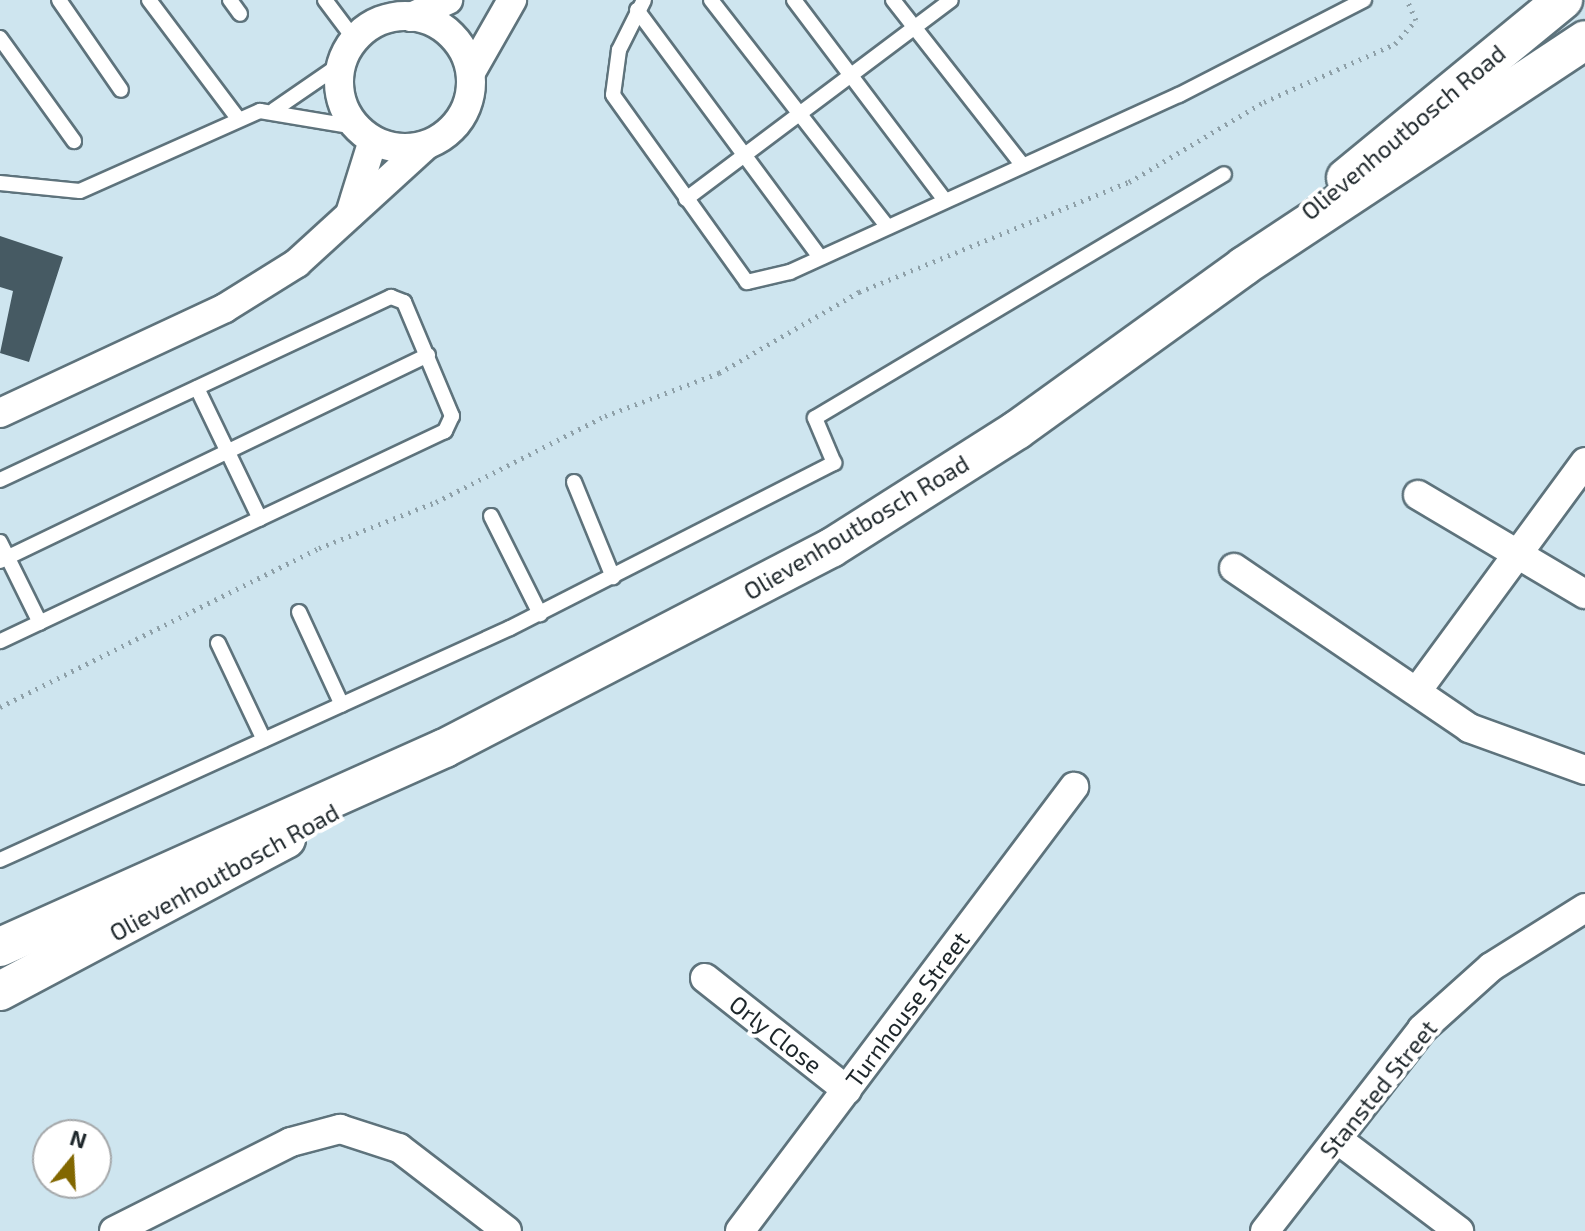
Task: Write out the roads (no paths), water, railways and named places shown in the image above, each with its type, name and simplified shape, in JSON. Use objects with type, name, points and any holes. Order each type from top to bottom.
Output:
[{"type":"main road","name":"Olievenhoutbosch Road","points":[[1244,266],[1563,0]]},
{"type":"main road","name":"Olievenhoutbosch Road","points":[[0,991],[214,880],[445,748],[831,548],[1017,430],[1244,266],[1585,40]]},
{"type":"main road","name":"Olievenhoutbosch Road","points":[[0,947],[445,748]]},
{"type":"main road","points":[[0,975],[214,880]]},
{"type":"street","points":[[350,214],[364,134],[339,87],[341,64],[355,40],[388,19],[411,17],[448,0]]},
{"type":"street","points":[[0,413],[225,308],[309,255],[350,214],[464,113],[471,72],[512,0]]},
{"type":"street","points":[[411,17],[452,35],[471,72]]},
{"type":"street","points":[[364,134],[425,146]]},
{"type":"street","points":[[1417,691],[1585,462]]},
{"type":"street","points":[[1418,495],[1585,594]]},
{"type":"street","points":[[1234,568],[1469,728],[1585,770]]},
{"type":"street","name":"Turnhouse Street","points":[[740,1231],[1074,787]]},
{"type":"street","name":"Stansted Street","points":[[1265,1231],[1422,1029],[1460,994],[1585,908]]},
{"type":"street","name":"Orly Close","points":[[705,978],[847,1090]]},
{"type":"street","points":[[114,1231],[291,1142],[340,1129],[399,1148],[507,1231]]},
{"type":"street","points":[[1337,1139],[1459,1231]]},
{"type":"lane","points":[[59,0],[121,90]]},
{"type":"lane","points":[[149,0],[237,117]]},
{"type":"lane","points":[[230,0],[240,14]]},
{"type":"lane","points":[[325,0],[355,40]]},
{"type":"lane","points":[[711,0],[887,226]]},
{"type":"lane","points":[[794,0],[944,199]]},
{"type":"lane","points":[[893,0],[1021,163]]},
{"type":"lane","points":[[686,199],[951,0]]},
{"type":"lane","points":[[640,5],[619,50],[613,95],[747,282],[820,257],[1021,163],[1179,95],[1364,0]]},
{"type":"lane","points":[[640,5],[741,158],[820,257]]},
{"type":"lane","points":[[0,38],[74,141]]},
{"type":"lane","points":[[0,183],[80,191],[237,117],[274,110],[341,64]]},
{"type":"lane","points":[[274,110],[364,134]]},
{"type":"lane","points":[[2,854],[264,740],[540,614],[834,463],[815,418],[1224,174]]},
{"type":"lane","points":[[0,480],[391,297],[404,302],[452,416],[445,431],[0,641]]},
{"type":"lane","points":[[4,559],[428,355]]},
{"type":"lane","points":[[197,388],[260,519]]},
{"type":"lane","points":[[574,482],[613,577]]},
{"type":"lane","points":[[491,516],[540,614]]},
{"type":"lane","points":[[0,542],[4,559],[40,623]]},
{"type":"lane","points":[[299,612],[342,705]]},
{"type":"lane","points":[[218,643],[264,740]]}]
